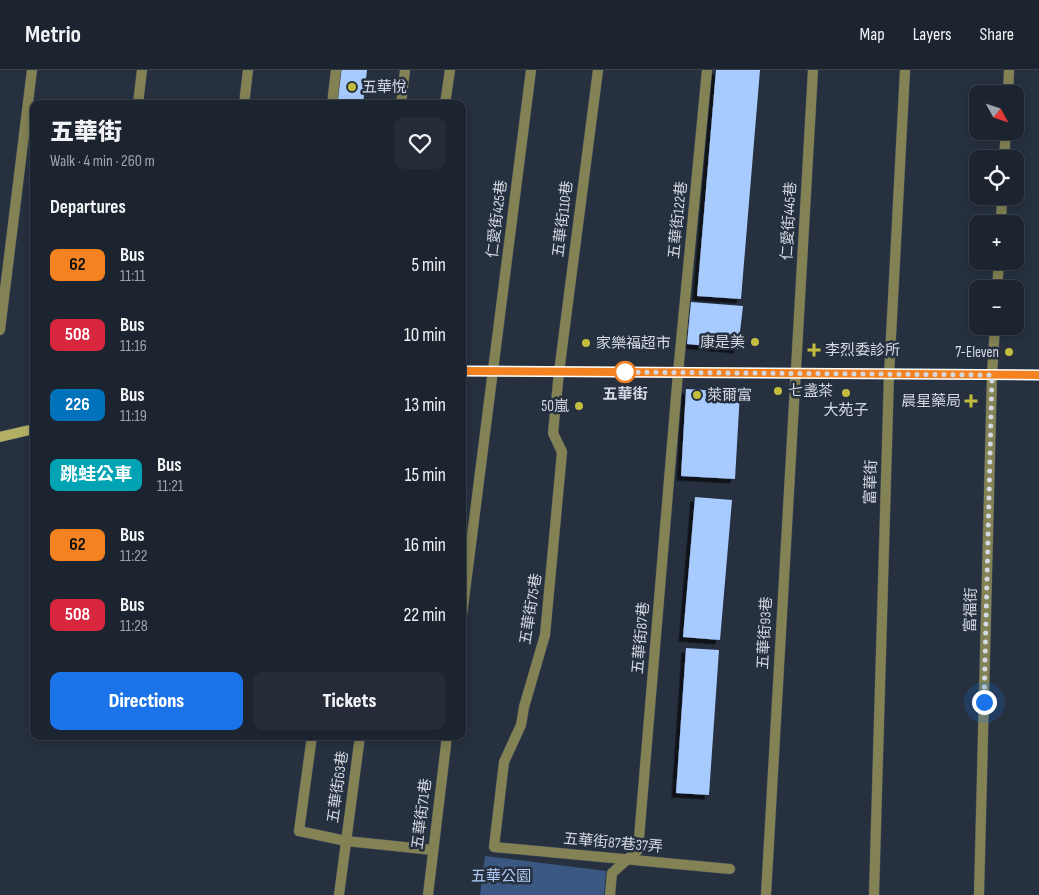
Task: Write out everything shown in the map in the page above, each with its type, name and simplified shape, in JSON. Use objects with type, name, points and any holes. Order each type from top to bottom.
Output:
[{"type":"street","points":[[0,330],[32,70]]},
{"type":"street","points":[[138,100],[142,70]]},
{"type":"street","points":[[244,100],[248,70]]},
{"type":"street","points":[[332,100],[336,70]]},
{"type":"street","points":[[402,100],[406,70]]},
{"type":"street","points":[[446,100],[450,70]]},
{"type":"street","name":"仁愛街425巷","points":[[493,372],[531,70]]},
{"type":"street","name":"五華街110巷","points":[[559,372],[598,70]]},
{"type":"street","name":"五華街122巷","points":[[678,373],[707,70]]},
{"type":"street","name":"仁愛街445巷","points":[[795,374],[813,70]]},
{"type":"street","name":"富華街","points":[[874,895],[889,374],[905,70]]},
{"type":"street","points":[[1009,85],[1010,70]]},
{"type":"street","name":"富福街","points":[[979,895],[994,335]]},
{"type":"street","points":[[466,371],[1039,375]]},
{"type":"street","points":[[466,584],[493,372]]},
{"type":"street","name":"五華街75巷","points":[[494,846],[504,762],[521,725],[524,707],[545,635],[554,557],[562,452],[553,433],[559,372]]},
{"type":"street","name":"五華街87巷","points":[[610,895],[612,873],[638,850],[678,373]]},
{"type":"street","name":"五華街93巷","points":[[766,895],[795,374]]},
{"type":"street","points":[[0,436],[30,430]]},
{"type":"street","points":[[311,740],[299,831],[346,841],[433,850]]},
{"type":"street","name":"五華街63巷","points":[[339,895],[359,740]]},
{"type":"street","name":"五華街71巷","points":[[428,895],[447,740]]},
{"type":"street","name":"五華街87巷37弄","points":[[494,846],[730,869]]},
{"type":"green space","name":"五華公園","points":[[485,856],[606,871],[604,895],[480,895]]},
{"type":"building","name":"五華悅","points":[[341,70],[367,70],[363,100],[337,100]]},
{"type":"building","points":[[716,70],[760,70],[741,299],[697,296]]},
{"type":"building","points":[[691,302],[743,306],[738,349],[687,344]]},
{"type":"building","points":[[686,389],[740,392],[735,479],[681,476]]},
{"type":"building","points":[[695,497],[732,500],[720,640],[683,637]]},
{"type":"building","points":[[686,648],[719,650],[709,795],[676,793]]},
{"type":"bus line","name":"62","points":[[466,371],[1039,375]]},
{"type":"place","name":"五華悅","points":[[352,87]]},
{"type":"place","name":"康是美","points":[[755,342]]},
{"type":"place","name":"家樂福超市","points":[[586,343]]},
{"type":"place","name":"李烈委診所","points":[[814,350]]},
{"type":"place","name":"7-Eleven","points":[[1009,352]]},
{"type":"place","name":"五華街","points":[[625,372]]},
{"type":"place","name":"七盞茶","points":[[778,391]]},
{"type":"place","name":"大苑子","points":[[846,393]]},
{"type":"place","name":"萊爾富","points":[[697,395]]},
{"type":"place","name":"晨星藥局","points":[[971,401]]},
{"type":"place","name":"50嵐","points":[[579,406]]},
{"type":"route","points":[[625,372],[618,372],[992,375],[984,702]]}]
